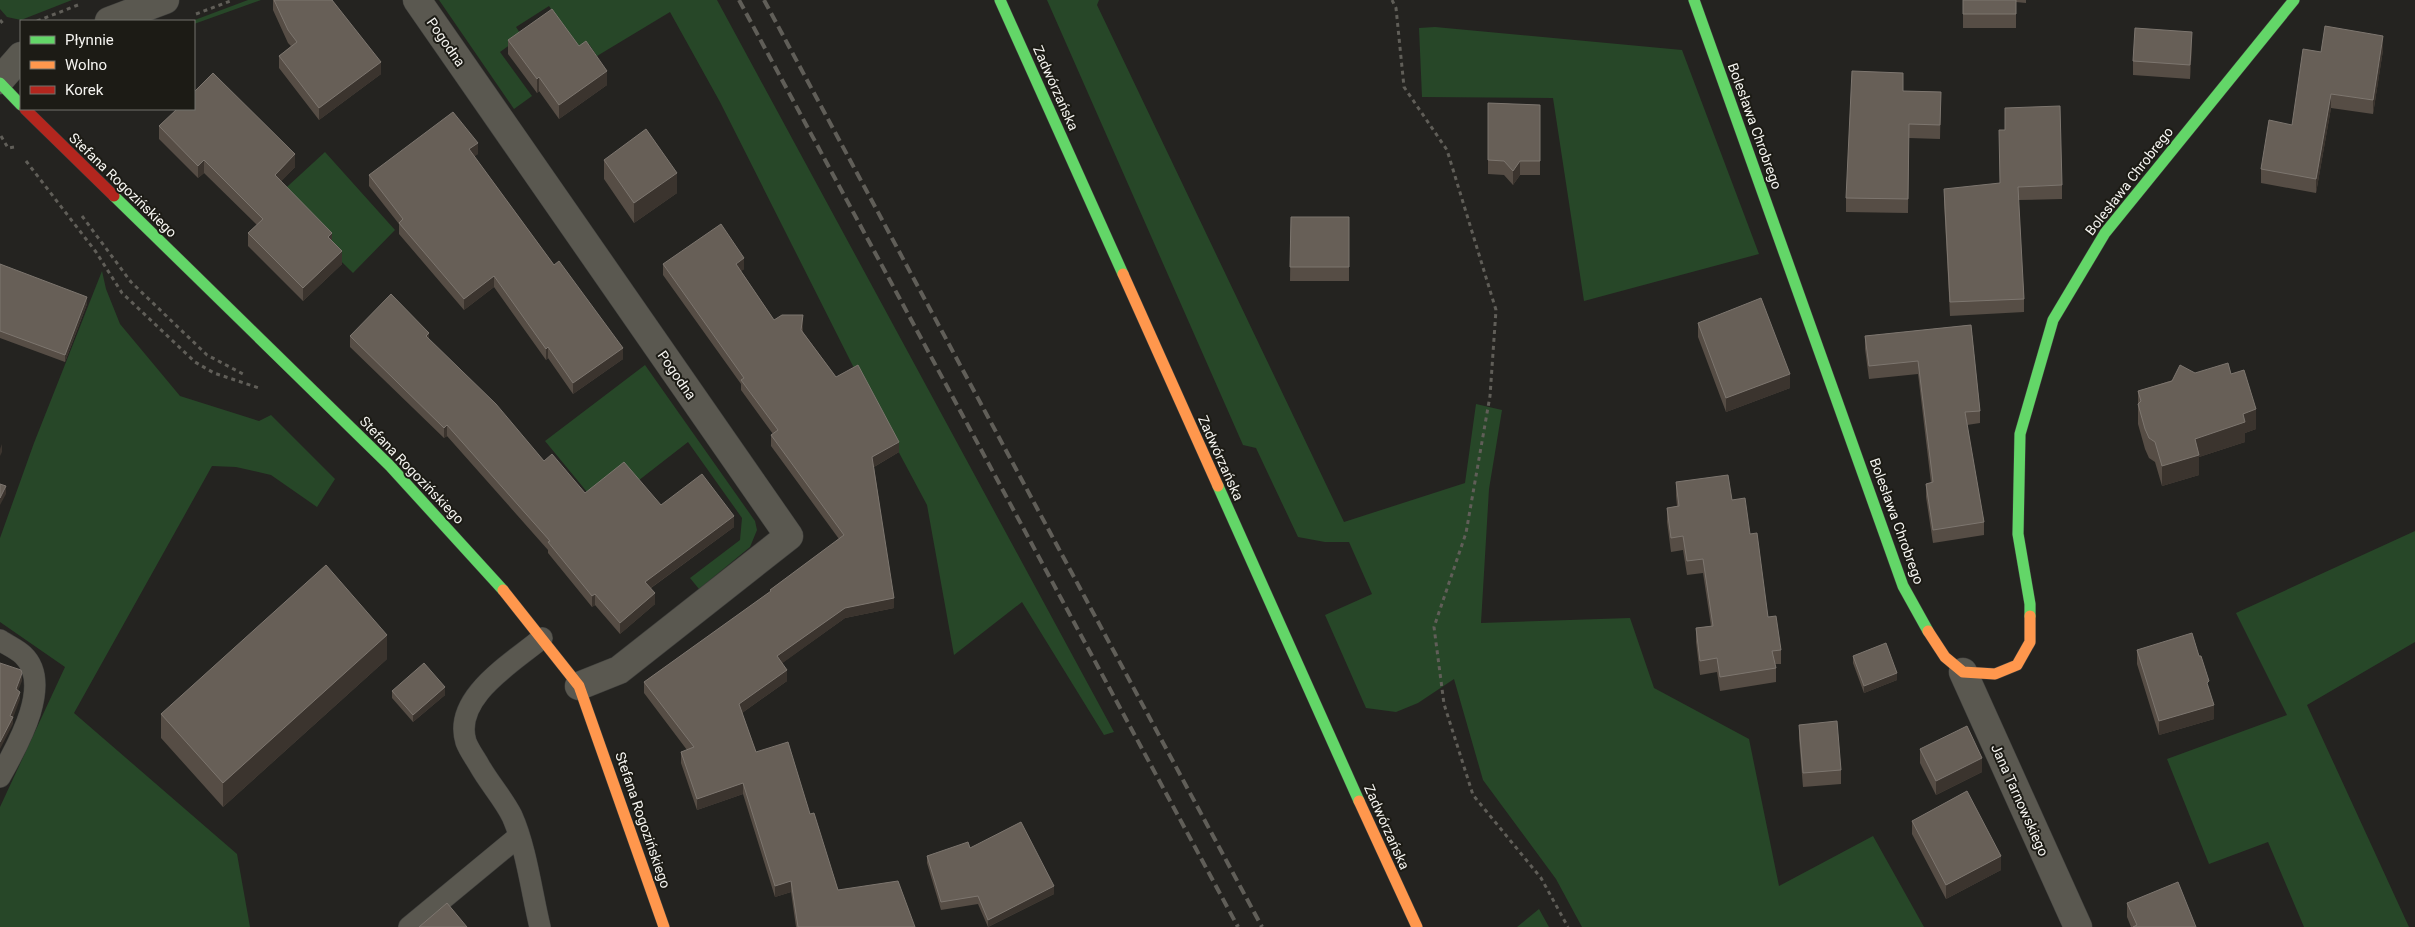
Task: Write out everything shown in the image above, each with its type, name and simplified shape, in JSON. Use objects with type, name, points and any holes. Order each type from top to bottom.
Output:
[{"type":"street","points":[[112,20],[166,0]]},
{"type":"street","name":"Pogodna","points":[[417,0],[789,536],[619,670],[579,686]]},
{"type":"street","name":"Zadwórzańska","points":[[1000,0],[1387,864],[1417,927]]},
{"type":"street","name":"Bolesława Chrobrego","points":[[1694,0],[1904,586],[1932,638],[1945,656],[1963,672],[1995,674],[2017,664],[2030,642],[2030,604],[2018,534],[2020,434],[2053,320],[2104,233],[2294,0]]},
{"type":"street","points":[[20,57],[0,82],[20,104]]},
{"type":"street","name":"Stefana Rogozińskiego","points":[[26,110],[396,472],[496,581],[542,638],[579,686],[664,927]]},
{"type":"street","name":"Jana Tarnowskiego","points":[[1963,672],[2078,927]]},
{"type":"lane","points":[[540,927],[519,836],[504,802],[480,768],[466,742],[464,724],[470,706],[481,687],[542,638]]},
{"type":"lane","points":[[0,640],[23,655],[32,669],[35,685],[30,711],[19,742],[0,777]]},
{"type":"lane","points":[[409,927],[519,836]]},
{"type":"path","points":[[193,15],[233,0]]},
{"type":"path","points":[[1392,0],[1396,8],[1404,87],[1447,150],[1496,310],[1490,396],[1466,533],[1434,627],[1444,704],[1473,795],[1541,878],[1568,927]]},
{"type":"path","points":[[39,20],[82,3]]},
{"type":"path","points":[[0,135],[8,148],[17,146]]},
{"type":"path","points":[[25,159],[96,252],[122,293],[194,362],[214,373],[264,388],[258,382]]},
{"type":"path","points":[[80,213],[131,282],[207,355],[250,377]]},
{"type":"green space","points":[[0,0],[72,0],[21,20],[7,17],[0,9]]},
{"type":"green space","points":[[248,0],[261,0],[195,24],[195,20]]},
{"type":"green space","points":[[439,0],[717,0],[1114,732],[1104,735],[1022,602],[954,655],[927,505],[858,376],[720,102],[670,12],[597,56],[589,44],[579,50],[549,6],[516,27],[522,36],[500,52],[532,96],[514,109]]},
{"type":"green space","points":[[1047,0],[1099,0],[1097,5],[1344,522],[1465,483],[1476,404],[1502,410],[1489,489],[1481,623],[1630,618],[1654,688],[1749,739],[1779,886],[1873,836],[1924,927],[1582,927],[1556,879],[1483,780],[1454,679],[1418,703],[1396,712],[1366,708],[1325,615],[1372,594],[1349,542],[1325,542],[1298,537],[1256,448],[1243,445]]},
{"type":"green space","points":[[1435,27],[1682,50],[1759,254],[1584,301],[1553,98],[1422,97],[1419,28]]},
{"type":"green space","points":[[325,152],[395,230],[353,273],[276,197]]},
{"type":"green space","points":[[102,271],[106,289],[120,324],[180,396],[259,421],[271,415],[335,479],[317,507],[271,475],[236,467],[212,466],[74,713],[237,854],[250,927],[0,927],[0,807],[65,667],[0,622],[0,538],[34,443]]},
{"type":"green space","points":[[645,365],[755,521],[757,530],[750,547],[699,589],[690,578],[740,540],[742,518],[688,442],[634,484],[592,498],[545,441]]},
{"type":"green space","points":[[2415,531],[2415,642],[2307,705],[2409,927],[2304,927],[2268,842],[2209,864],[2167,759],[2287,715],[2236,613]]},
{"type":"green space","points":[[1539,909],[1549,927],[1517,927]]},
{"type":"building","points":[[274,0],[332,0],[381,62],[319,108],[279,56],[297,42],[288,30]]},
{"type":"building","points":[[1963,0],[2016,0],[2016,14],[1963,14]]},
{"type":"building","points":[[552,9],[579,46],[586,41],[607,71],[559,105],[539,77],[537,79],[508,40]]},
{"type":"building","points":[[2325,26],[2383,36],[2373,100],[2331,94],[2316,179],[2261,169],[2269,120],[2292,125],[2303,49],[2321,52]]},
{"type":"building","points":[[2135,28],[2192,32],[2190,65],[2133,61]]},
{"type":"building","points":[[1852,71],[1903,73],[1903,91],[1941,92],[1940,125],[1909,124],[1908,199],[1846,198]]},
{"type":"building","points":[[213,73],[295,154],[275,175],[332,233],[328,237],[342,251],[303,288],[248,233],[263,219],[204,160],[198,166],[159,126],[176,110],[195,110],[195,91]]},
{"type":"building","points":[[1488,103],[1540,105],[1540,161],[1520,161],[1513,171],[1504,161],[1488,160]]},
{"type":"building","points":[[2060,106],[2062,185],[2018,187],[2024,299],[1950,302],[1944,189],[2000,183],[1999,130],[2005,130],[2005,108]]},
{"type":"building","points":[[453,112],[478,143],[469,149],[554,265],[559,261],[623,348],[573,383],[548,347],[546,349],[494,276],[464,299],[399,223],[403,219],[369,175]]},
{"type":"building","points":[[646,129],[677,173],[634,203],[604,160]]},
{"type":"building","points":[[1291,217],[1349,217],[1349,267],[1290,267]]},
{"type":"building","points":[[721,224],[744,258],[736,264],[774,320],[782,315],[803,315],[801,330],[836,377],[858,365],[899,442],[872,457],[894,598],[845,608],[777,656],[787,670],[739,704],[756,752],[788,742],[810,814],[814,813],[838,890],[898,881],[915,927],[798,927],[791,881],[775,886],[743,783],[697,799],[681,752],[694,747],[644,682],[771,591],[844,535],[771,435],[778,430],[741,380],[744,378],[663,264]]},
{"type":"building","points":[[0,264],[87,297],[65,355],[0,331]]},
{"type":"building","points":[[391,294],[429,333],[426,336],[496,404],[544,461],[552,454],[585,493],[624,462],[661,505],[702,474],[734,516],[645,582],[655,593],[620,623],[595,594],[592,596],[548,542],[550,541],[447,425],[444,428],[350,336]]},
{"type":"building","points":[[1761,298],[1790,374],[1726,398],[1698,323]]},
{"type":"building","points":[[1971,325],[1980,411],[1965,412],[1984,522],[1933,530],[1926,484],[1933,482],[1918,361],[1869,366],[1865,336]]},
{"type":"building","points":[[2228,363],[2231,374],[2244,370],[2256,409],[2243,414],[2245,422],[2195,439],[2199,455],[2162,466],[2155,442],[2149,438],[2145,429],[2138,404],[2141,401],[2138,391],[2172,381],[2180,365],[2195,373]]},
{"type":"building","points":[[1728,475],[1732,500],[1745,498],[1750,534],[1757,533],[1768,617],[1776,616],[1781,650],[1772,651],[1776,668],[1720,677],[1717,658],[1700,661],[1696,628],[1713,626],[1703,559],[1687,561],[1683,536],[1671,538],[1667,508],[1679,506],[1676,482]]},
{"type":"building","points":[[0,484],[6,486],[0,498]]},
{"type":"building","points":[[326,565],[387,635],[223,783],[161,714]]},
{"type":"building","points":[[2192,633],[2209,681],[2207,683],[2214,705],[2159,721],[2137,650]]},
{"type":"building","points":[[1886,643],[1897,673],[1864,686],[1853,656]]},
{"type":"building","points":[[0,663],[21,670],[22,673],[16,689],[20,692],[10,716],[13,717],[0,742]]},
{"type":"building","points":[[424,663],[445,687],[413,715],[392,691]]},
{"type":"building","points":[[1837,721],[1841,770],[1803,773],[1799,725]]},
{"type":"building","points":[[1967,726],[1982,758],[1936,781],[1920,749]]},
{"type":"building","points":[[1967,791],[2001,856],[1946,885],[1912,821]]},
{"type":"building","points":[[1021,822],[1054,886],[988,920],[978,896],[941,902],[927,856],[968,842],[970,848]]},
{"type":"building","points":[[2178,882],[2196,927],[2133,927],[2137,925],[2127,903]]},
{"type":"building","points":[[447,903],[467,927],[419,927]]},
{"type":"railway","points":[[739,0],[1238,927]]},
{"type":"railway","points":[[764,0],[1262,927]]},
{"type":"traffic: fast","points":[[1000,0],[1123,274]]},
{"type":"traffic: fast","points":[[1694,0],[1903,586],[1928,631]]},
{"type":"traffic: fast","points":[[2030,616],[2030,604],[2018,534],[2020,434],[2053,320],[2105,233],[2294,0]]},
{"type":"traffic: fast","points":[[0,83],[20,104]]},
{"type":"traffic: fast","points":[[114,196],[390,466],[503,590]]},
{"type":"traffic: fast","points":[[1218,486],[1359,801]]},
{"type":"traffic: slow","points":[[1123,274],[1218,486]]},
{"type":"traffic: slow","points":[[503,590],[579,686],[664,927]]},
{"type":"traffic: slow","points":[[1928,631],[1945,657],[1963,672],[1995,674],[2017,665],[2030,642],[2030,616]]},
{"type":"traffic: slow","points":[[1359,801],[1417,927]]},
{"type":"traffic: jam","points":[[26,110],[114,196]]}]
